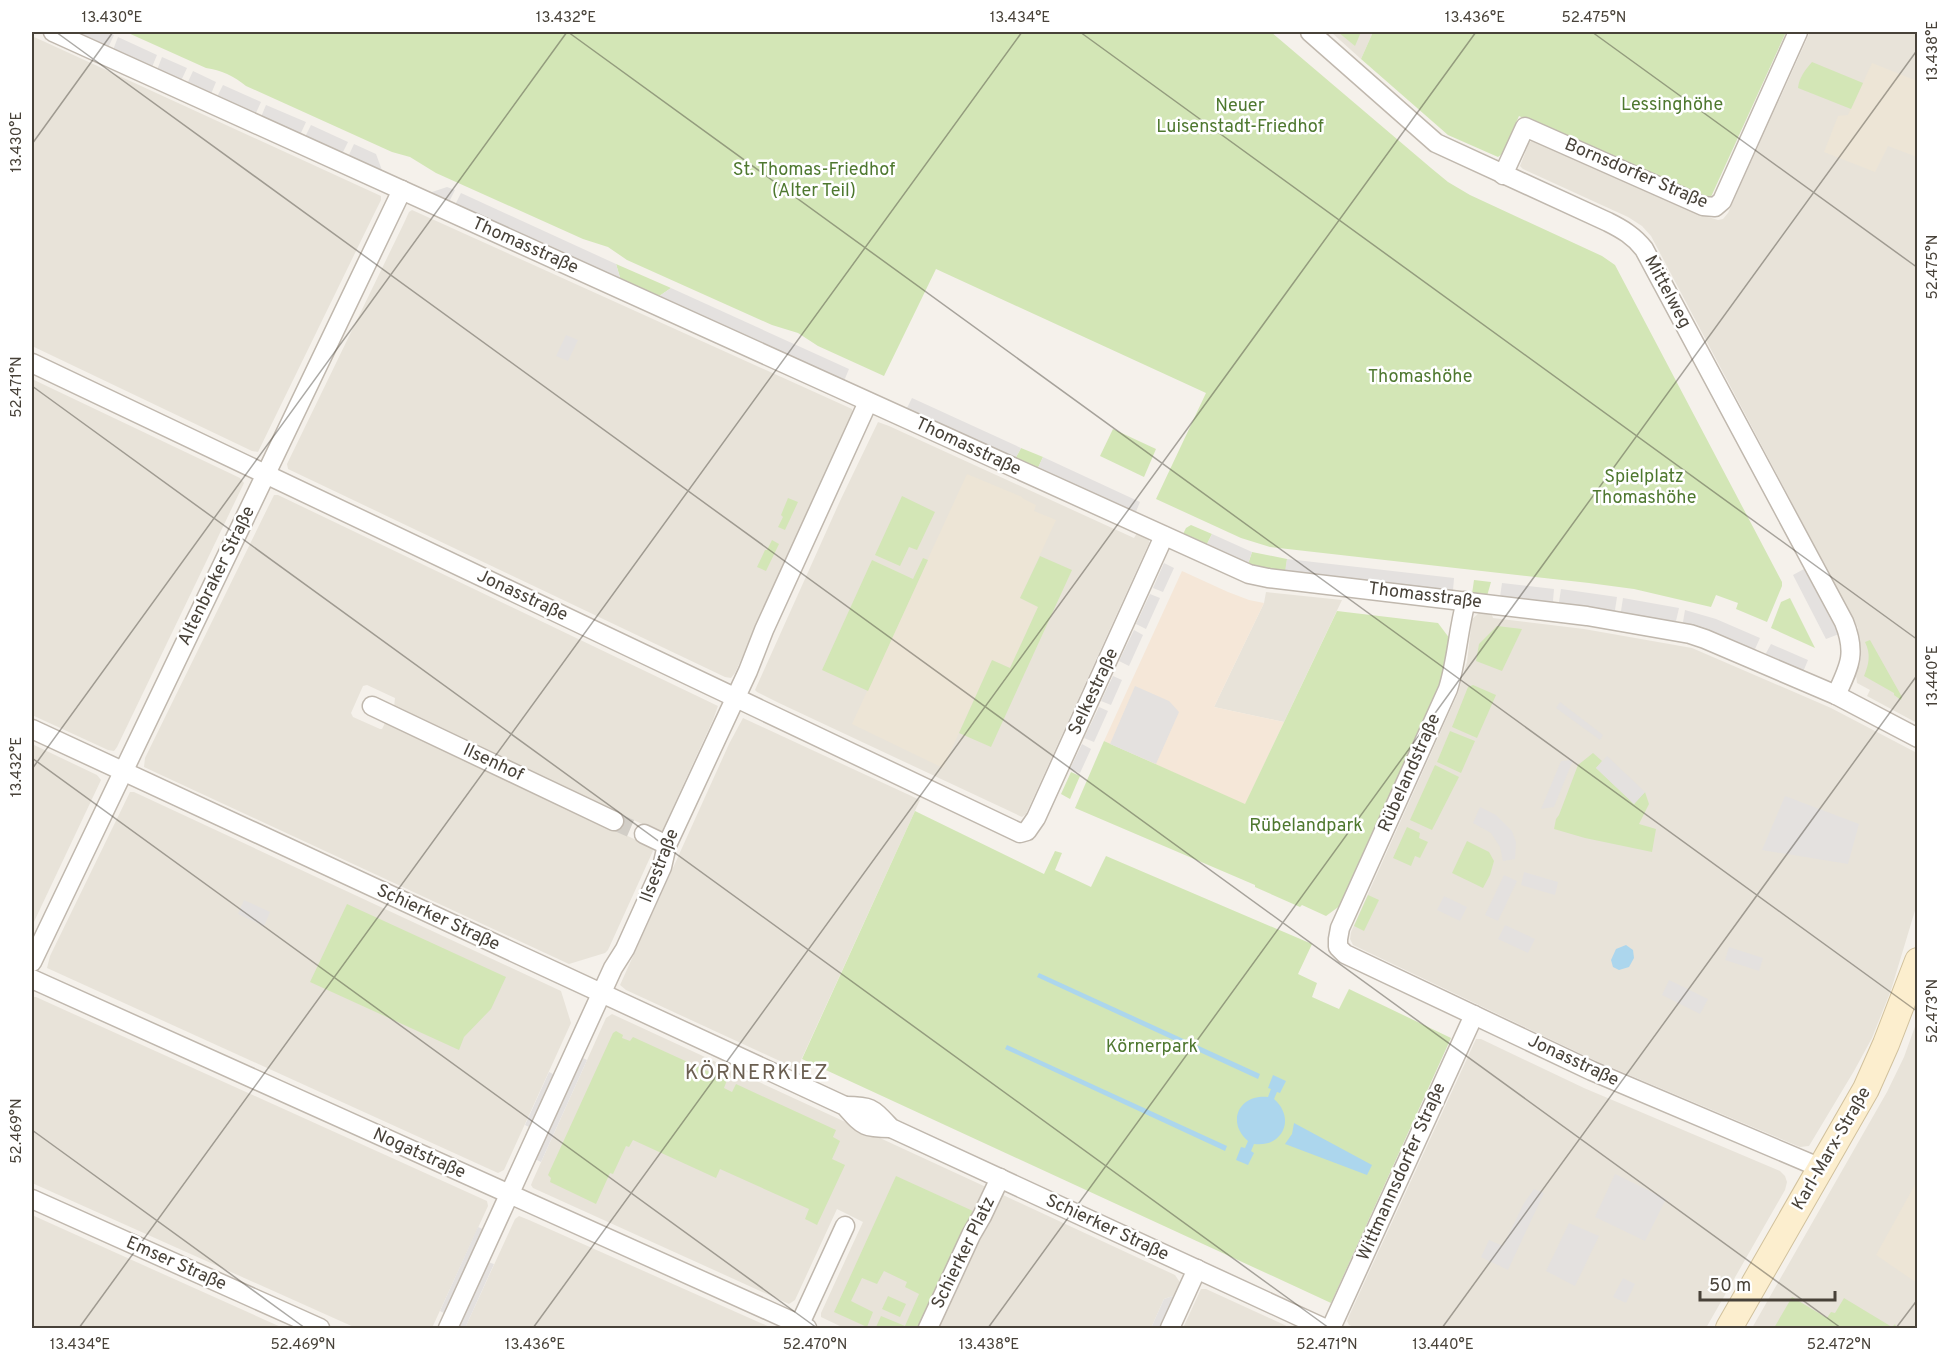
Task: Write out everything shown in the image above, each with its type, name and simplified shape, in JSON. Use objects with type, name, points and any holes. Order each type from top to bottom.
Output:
[{"type":"main road","name":"Karl-Marx-Straße","points":[[1729,1329],[1872,1077],[1917,961]]},
{"type":"street","name":"Thomasstraße","points":[[53,32],[1250,574],[1587,616],[1690,634],[1836,695],[1917,738]]},
{"type":"street","name":"Mittelweg","points":[[1310,32],[1436,143],[1617,227],[1644,249],[1844,622],[1852,656],[1836,695]]},
{"type":"street","name":"Bornsdorfer Straße","points":[[1503,175],[1525,127],[1702,206],[1715,207],[1722,201],[1798,32]]},
{"type":"street","name":"Altenbraker Straße","points":[[32,962],[402,190]]},
{"type":"street","name":"Jonasstraße","points":[[32,363],[1012,829]]},
{"type":"street","name":"Ilsestraße","points":[[448,1329],[613,968],[625,949],[662,867],[666,845],[736,698],[764,630],[868,402]]},
{"type":"street","name":"Selkestraße","points":[[1012,829],[1020,832],[1027,831],[1031,827],[1164,536]]},
{"type":"street","name":"Rübelandstraße","points":[[1338,939],[1345,918],[1448,689],[1466,601]]},
{"type":"street","name":"Ilsenhof","points":[[372,706],[615,820]]},
{"type":"street","name":"Schierker Straße","points":[[32,729],[844,1106],[866,1106],[876,1111],[891,1128],[1324,1329]]},
{"type":"street","points":[[644,834],[666,845]]},
{"type":"street","name":"Jonasstraße","points":[[1338,939],[1338,947],[1345,954],[1592,1071],[1821,1168]]},
{"type":"street","name":"Nogatstraße","points":[[32,979],[802,1327]]},
{"type":"street","name":"Wittmannsdorfer Straße","points":[[1331,1329],[1474,1015]]},
{"type":"street","name":"Schierker Platz","points":[[928,1329],[1000,1178]]},
{"type":"street","name":"Emser Straße","points":[[32,1199],[320,1329]]},
{"type":"street","points":[[802,1327],[845,1226]]},
{"type":"street","points":[[1170,1329],[1197,1269]]},
{"type":"shaded area","points":[[85,32],[106,32],[114,35],[108,48],[83,36]]},
{"type":"shaded area","points":[[1331,32],[1373,32],[1361,59]]},
{"type":"shaded area","points":[[1810,32],[1917,32],[1917,723],[1867,696],[1870,690],[1857,683],[1856,675],[1861,657],[1855,634],[1858,628],[1651,236],[1642,226],[1628,217],[1520,166],[1529,143],[1536,140],[1708,217],[1723,219],[1728,213]]},
{"type":"shaded area","points":[[32,36],[381,196],[258,452],[32,346]]},
{"type":"shaded area","points":[[118,37],[157,55],[152,67],[113,50]]},
{"type":"shaded area","points":[[162,57],[187,68],[181,81],[157,70]]},
{"type":"shaded area","points":[[1872,63],[1917,81],[1917,157],[1888,146],[1875,172],[1824,152],[1838,116],[1848,115]]},
{"type":"shaded area","points":[[193,71],[216,82],[211,94],[187,84]]},
{"type":"shaded area","points":[[223,85],[261,102],[255,115],[217,97]]},
{"type":"shaded area","points":[[266,105],[306,122],[300,135],[261,117]]},
{"type":"shaded area","points":[[311,125],[348,142],[342,154],[305,137]]},
{"type":"shaded area","points":[[354,144],[376,154],[383,173],[348,157]]},
{"type":"shaded area","points":[[447,187],[455,190],[449,202],[429,193]]},
{"type":"shaded area","points":[[461,193],[616,264],[621,281],[455,205]]},
{"type":"shaded area","points":[[412,210],[852,409],[853,414],[731,678],[288,469],[287,464],[409,212]]},
{"type":"shaded area","points":[[671,288],[849,369],[844,381],[658,297]]},
{"type":"shaded area","points":[[566,335],[578,340],[568,361],[556,356]]},
{"type":"shaded area","points":[[32,379],[240,478],[244,483],[114,751],[32,715]]},
{"type":"shaded area","points":[[912,398],[1021,448],[1015,459],[906,410]]},
{"type":"shaded area","points":[[878,422],[1134,538],[1137,533],[1149,540],[1026,814],[1022,817],[755,690]]},
{"type":"shaded area","points":[[1043,457],[1140,502],[1135,514],[1037,470]]},
{"type":"shaded area","points":[[967,474],[1022,497],[1036,505],[1034,511],[1056,520],[1020,598],[1038,607],[1010,668],[992,660],[943,768],[852,724]]},
{"type":"shaded area","points":[[274,495],[718,706],[662,831],[659,832],[394,707],[395,698],[367,685],[363,686],[351,713],[353,717],[380,729],[388,723],[651,847],[653,851],[605,953],[569,964],[144,767],[145,758]]},
{"type":"shaded area","points":[[1212,534],[1252,552],[1248,564],[1206,546]]},
{"type":"shaded area","points":[[1287,559],[1454,578],[1453,591],[1285,571]]},
{"type":"shaded area","points":[[1164,563],[1174,568],[1163,592],[1153,588]]},
{"type":"shaded area","points":[[1804,569],[1839,634],[1826,639],[1793,575]]},
{"type":"shaded area","points":[[1182,571],[1228,592],[1264,603],[1214,707],[1284,722],[1245,805],[1104,741]]},
{"type":"shaded area","points":[[1502,583],[1554,589],[1555,604],[1500,597]]},
{"type":"shaded area","points":[[1561,589],[1617,597],[1616,612],[1557,604]]},
{"type":"shaded area","points":[[1266,592],[1342,600],[1284,722],[1214,707],[1264,603]]},
{"type":"shaded area","points":[[1150,594],[1160,598],[1146,629],[1136,624]]},
{"type":"shaded area","points":[[1623,598],[1679,608],[1676,621],[1678,623],[1619,612]]},
{"type":"shaded area","points":[[1685,610],[1716,619],[1760,638],[1755,649],[1757,652],[1681,624]]},
{"type":"shaded area","points":[[1484,612],[1491,612],[1493,618],[1584,629],[1692,648],[1831,708],[1917,753],[1917,904],[1891,990],[1872,1038],[1809,1146],[1800,1147],[1596,1061],[1353,945],[1350,939],[1351,932],[1458,693],[1467,662],[1472,619]]},
{"type":"shaded area","points":[[1134,630],[1143,635],[1129,666],[1119,661]]},
{"type":"shaded area","points":[[1771,644],[1808,660],[1803,672],[1765,655]]},
{"type":"shaded area","points":[[1113,676],[1122,680],[1111,705],[1101,701]]},
{"type":"shaded area","points":[[1135,686],[1169,701],[1179,712],[1156,764],[1110,744]]},
{"type":"shaded area","points":[[1560,702],[1603,735],[1600,740],[1556,708]]},
{"type":"shaded area","points":[[1099,707],[1108,711],[1094,742],[1084,738]]},
{"type":"shaded area","points":[[743,718],[920,800],[797,1069],[626,990],[620,985],[729,744]]},
{"type":"shaded area","points":[[32,744],[97,775],[101,780],[32,926]]},
{"type":"shaded area","points":[[1082,744],[1091,749],[1080,773],[1070,769]]},
{"type":"shaded area","points":[[1607,756],[1645,792],[1634,804],[1596,768]]},
{"type":"shaded area","points":[[1573,760],[1554,807],[1541,809],[1561,761]]},
{"type":"shaded area","points":[[130,792],[561,991],[571,1023],[504,1170],[498,1173],[47,968],[50,956]]},
{"type":"shaded area","points":[[1785,796],[1859,824],[1848,864],[1762,850]]},
{"type":"shaded area","points":[[1480,807],[1496,815],[1512,831],[1516,842],[1515,859],[1503,861],[1500,847],[1491,833],[1473,823]]},
{"type":"shaded area","points":[[1524,872],[1558,882],[1555,895],[1521,885]]},
{"type":"shaded area","points":[[1504,875],[1517,881],[1498,921],[1485,915]]},
{"type":"shaded area","points":[[1444,896],[1467,907],[1460,921],[1437,910]]},
{"type":"shaded area","points":[[244,900],[270,912],[264,926],[238,914]]},
{"type":"shaded area","points":[[1505,925],[1535,939],[1528,953],[1498,939]]},
{"type":"shaded area","points":[[1729,947],[1763,958],[1759,971],[1725,960]]},
{"type":"shaded area","points":[[1669,980],[1708,999],[1700,1014],[1662,995]]},
{"type":"shaded area","points":[[32,997],[487,1201],[488,1206],[432,1328],[356,1328],[32,1183]]},
{"type":"shaded area","points":[[612,1014],[986,1187],[920,1328],[844,1328],[821,1317],[863,1222],[837,1209],[795,1300],[789,1304],[533,1188],[531,1185],[533,1180],[606,1018]]},
{"type":"shaded area","points":[[1917,1021],[1917,1328],[1752,1328],[1887,1092],[1904,1057]]},
{"type":"shaded area","points":[[1476,1039],[1481,1039],[1584,1088],[1780,1171],[1785,1176],[1787,1182],[1785,1190],[1706,1328],[1356,1328],[1349,1325],[1347,1321],[1349,1316]]},
{"type":"shaded area","points":[[581,1057],[587,1060],[541,1162],[535,1159]]},
{"type":"shaded area","points":[[549,1072],[555,1075],[531,1128],[525,1125]]},
{"type":"shaded area","points":[[1615,1174],[1666,1199],[1645,1241],[1595,1217]]},
{"type":"shaded area","points":[[1917,1181],[1917,1283],[1876,1255]]},
{"type":"shaded area","points":[[1534,1189],[1544,1193],[1508,1270],[1481,1257],[1489,1240],[1503,1246],[1524,1203]]},
{"type":"shaded area","points":[[999,1195],[1175,1275],[1181,1284],[1179,1294],[1164,1299],[1151,1328],[936,1328]]},
{"type":"shaded area","points":[[32,1215],[283,1328],[32,1328]]},
{"type":"shaded area","points":[[519,1216],[772,1328],[465,1328],[515,1219]]},
{"type":"shaded area","points":[[1569,1223],[1599,1236],[1575,1286],[1546,1271]]},
{"type":"shaded area","points":[[478,1227],[485,1230],[446,1314],[440,1311]]},
{"type":"shaded area","points":[[488,1262],[494,1264],[465,1328],[457,1328]]},
{"type":"shaded area","points":[[1623,1278],[1635,1284],[1626,1303],[1613,1297]]},
{"type":"shaded area","points":[[1201,1289],[1206,1289],[1291,1328],[1183,1328]]},
{"type":"shaded area","points":[[1179,1294],[1164,1328],[1151,1328],[1164,1299]]},
{"type":"green space","points":[[126,32],[1271,32],[1448,182],[1470,195],[1602,256],[1615,265],[1782,582],[1782,586],[1767,622],[1736,609],[1738,603],[1716,595],[1711,607],[1634,589],[1270,547],[1241,538],[1156,499],[1206,393],[936,269],[884,376],[818,346],[798,333],[772,325],[627,260],[608,247],[583,239],[436,173],[410,157],[392,152],[246,86],[227,74],[206,68]]},
{"type":"green space","points":[[1338,32],[1361,32],[1355,46]]},
{"type":"green space","name":"Lessinghöhe","points":[[1373,32],[1786,32],[1710,199],[1698,196],[1519,116],[1502,154],[1498,157],[1448,135],[1361,59]]},
{"type":"green space","points":[[1812,62],[1863,83],[1851,109],[1798,88],[1803,74]]},
{"type":"green space","points":[[616,264],[671,288],[658,297],[621,281]]},
{"type":"green space","points":[[1113,429],[1156,449],[1144,477],[1100,456]]},
{"type":"green space","points":[[1021,448],[1043,457],[1037,470],[1015,459]]},
{"type":"green space","points":[[902,496],[935,512],[917,550],[909,547],[900,566],[875,555]]},
{"type":"green space","points":[[788,498],[798,502],[785,530],[778,527]]},
{"type":"green space","points":[[1191,525],[1212,534],[1206,546],[1182,536],[1186,528]]},
{"type":"green space","points":[[772,540],[779,544],[766,571],[757,567]]},
{"type":"green space","points":[[1252,552],[1287,559],[1286,570],[1267,570],[1248,564]]},
{"type":"green space","points":[[1040,556],[1072,570],[991,747],[959,733],[992,660],[1010,668],[1038,607],[1020,598]]},
{"type":"green space","points":[[923,558],[928,560],[868,691],[822,670],[872,560],[913,579]]},
{"type":"green space","points":[[1474,580],[1491,582],[1487,596],[1472,594]]},
{"type":"green space","points":[[1790,598],[1815,648],[1771,628],[1781,602]]},
{"type":"green space","name":"Rübelandpark","points":[[1337,611],[1438,623],[1450,639],[1449,656],[1440,687],[1341,905],[1326,916],[1302,905],[1300,907],[1255,885],[1075,808],[1104,741],[1245,804]]},
{"type":"green space","points":[[1497,626],[1522,629],[1502,671],[1476,661],[1479,644]]},
{"type":"green space","points":[[1870,640],[1902,697],[1901,700],[1894,693],[1864,676],[1869,659],[1865,642]]},
{"type":"green space","points":[[1473,685],[1496,695],[1477,738],[1452,727],[1468,687]]},
{"type":"green space","points":[[1450,731],[1475,741],[1461,773],[1437,762]]},
{"type":"green space","points":[[1593,753],[1602,761],[1596,768],[1634,804],[1645,792],[1649,804],[1639,824],[1656,829],[1652,852],[1554,829],[1578,765]]},
{"type":"green space","points":[[1435,765],[1459,777],[1432,830],[1410,820]]},
{"type":"green space","points":[[1071,772],[1080,776],[1070,799],[1061,794]]},
{"type":"green space","name":"Körnerpark","points":[[915,811],[1044,874],[1055,851],[1062,853],[1055,870],[1091,887],[1106,856],[1312,944],[1298,974],[1317,983],[1312,997],[1339,1009],[1349,989],[1451,1038],[1331,1303],[802,1059]]},
{"type":"green space","points":[[1407,827],[1420,833],[1419,838],[1428,842],[1420,858],[1415,856],[1411,866],[1393,858]]},
{"type":"green space","points":[[1467,841],[1489,852],[1494,861],[1483,888],[1452,873]]},
{"type":"green space","points":[[1368,895],[1379,900],[1364,931],[1354,926]]},
{"type":"green space","points":[[347,904],[506,977],[491,1009],[464,1037],[459,1050],[310,982]]},
{"type":"green space","points":[[616,1031],[623,1035],[622,1038],[630,1041],[633,1037],[727,1080],[724,1088],[732,1092],[736,1084],[836,1130],[833,1137],[840,1141],[832,1159],[845,1165],[817,1225],[805,1219],[809,1209],[720,1169],[716,1178],[633,1140],[629,1147],[626,1146],[613,1174],[610,1173],[596,1204],[550,1182],[551,1178],[548,1175],[613,1033]]},
{"type":"green space","points":[[896,1176],[973,1211],[919,1328],[876,1327],[881,1316],[905,1326],[919,1294],[905,1287],[907,1282],[884,1271],[877,1284],[862,1278],[851,1301],[873,1312],[867,1327],[834,1312]]},
{"type":"green space","points":[[888,1296],[906,1304],[900,1317],[882,1309]]},
{"type":"green space","points":[[1792,1297],[1827,1318],[1831,1312],[1835,1313],[1844,1298],[1892,1327],[1895,1324],[1897,1328],[1774,1328]]},
{"type":"water","points":[[1626,945],[1633,950],[1634,958],[1629,967],[1619,970],[1613,967],[1611,960],[1616,949]]},
{"type":"water","points":[[1039,973],[1260,1074],[1258,1079],[1037,977]]},
{"type":"water","points":[[1007,1045],[1227,1146],[1225,1151],[1005,1049]]},
{"type":"water","points":[[1273,1075],[1286,1081],[1274,1099],[1281,1107],[1285,1123],[1279,1137],[1264,1144],[1254,1144],[1251,1151],[1254,1153],[1248,1165],[1236,1160],[1241,1147],[1245,1148],[1248,1141],[1241,1134],[1237,1118],[1243,1105],[1250,1100],[1268,1097],[1271,1089],[1268,1088]]},
{"type":"water","points":[[1294,1123],[1372,1165],[1367,1175],[1285,1144],[1292,1134]]},
{"type":"tunnel","points":[[614,821],[644,834]]},
{"type":"district","name":"KÖRNERKIEZ","points":[[757,1073]]},
{"type":"park label","name":"Neuer Luisenstadt-Friedhof","points":[[1240,116]]},
{"type":"park label","name":"St. Thomas-Friedhof (Alter Teil)","points":[[814,180]]},
{"type":"park label","name":"Thomashöhe","points":[[1420,377]]},
{"type":"park label","name":"Spielplatz Thomashöhe","points":[[1644,487]]}]
